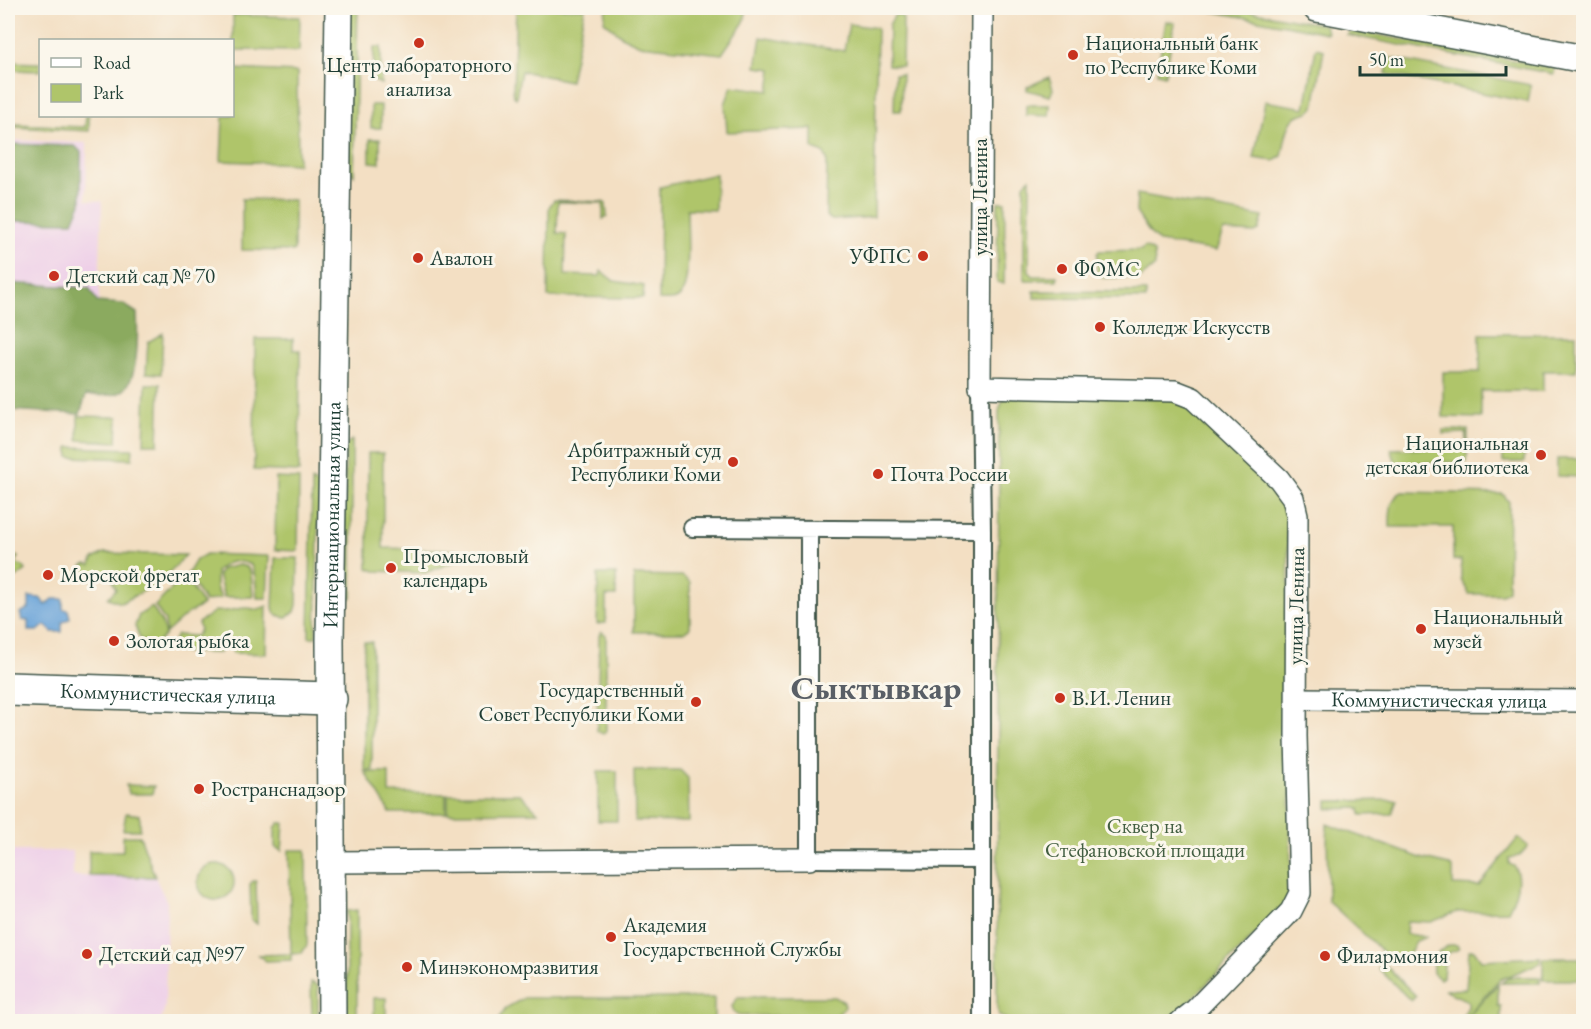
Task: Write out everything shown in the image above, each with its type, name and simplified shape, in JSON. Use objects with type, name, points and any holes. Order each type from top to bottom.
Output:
[{"type":"main road","name":"Коммунистическая улица","points":[[8,689],[330,699]]},
{"type":"street","name":"Интернациональная улица","points":[[332,1022],[330,699],[339,8]]},
{"type":"street","name":"улица Ленина","points":[[981,8],[982,1022]]},
{"type":"street","points":[[1317,8],[1584,59]]},
{"type":"street","name":"улица Ленина","points":[[980,387],[1175,390],[1192,398],[1280,479],[1293,498],[1297,515],[1300,893],[1291,911],[1194,1011],[1180,1022]]},
{"type":"street","points":[[692,528],[982,530]]},
{"type":"street","points":[[808,859],[809,529]]},
{"type":"street","name":"Коммунистическая улица","points":[[1297,699],[1584,701]]},
{"type":"street","points":[[332,862],[981,860]]},
{"type":"shaded area","name":"Детский сад № 70","points":[[8,140],[87,143],[86,200],[102,201],[97,354],[8,351]]},
{"type":"shaded area","name":"Детский сад №97","points":[[8,851],[73,851],[73,876],[155,877],[167,902],[165,1007],[161,1021],[8,1022]]},
{"type":"green space","points":[[350,8],[358,8],[354,175],[348,172]]},
{"type":"green space","points":[[516,8],[585,8],[570,81],[521,71],[516,98],[513,95]]},
{"type":"green space","points":[[606,8],[747,8],[744,22],[722,54],[640,45],[623,37],[604,21]]},
{"type":"green space","points":[[1195,8],[1233,8],[1325,25],[1327,33]]},
{"type":"green space","points":[[896,13],[903,18],[902,66],[888,65],[889,25]]},
{"type":"green space","points":[[233,15],[300,17],[299,51],[234,50]]},
{"type":"green space","points":[[1166,21],[1175,23],[1165,75],[1157,73]]},
{"type":"green space","points":[[849,24],[877,28],[874,217],[832,220],[826,216],[827,159],[824,153],[813,149],[813,129],[727,132],[725,104],[732,86],[769,91],[772,69],[756,67],[761,37],[844,51]]},
{"type":"green space","points":[[1351,30],[1555,68],[1554,74],[1347,35]]},
{"type":"green space","points":[[374,47],[381,47],[381,84],[373,80]]},
{"type":"green space","points":[[1316,48],[1324,50],[1314,107],[1309,112],[1293,119],[1286,134],[1282,156],[1274,161],[1254,158],[1265,101],[1305,108]]},
{"type":"green space","points":[[1389,58],[1531,85],[1528,102],[1386,74]]},
{"type":"green space","points":[[8,62],[39,63],[39,71],[9,70]]},
{"type":"green space","points":[[234,69],[297,72],[298,164],[221,161],[223,117],[234,117]]},
{"type":"green space","points":[[895,74],[902,74],[901,111],[894,111]]},
{"type":"green space","points":[[1049,77],[1053,89],[1050,96],[1027,90],[1027,87]]},
{"type":"green space","points":[[371,105],[381,105],[381,128],[371,128]]},
{"type":"green space","points":[[1026,105],[1050,105],[1049,116],[1026,115]]},
{"type":"green space","points":[[86,117],[89,117],[89,131],[13,127],[15,124],[85,127]]},
{"type":"green space","points":[[370,139],[380,139],[380,163],[370,162]]},
{"type":"green space","points":[[8,144],[75,146],[81,152],[81,203],[73,222],[8,221]]},
{"type":"green space","points":[[716,174],[715,210],[687,209],[687,267],[681,295],[674,300],[659,300],[660,187]]},
{"type":"green space","points":[[1030,178],[1029,271],[1033,276],[1057,276],[1057,280],[1024,280],[1024,184]]},
{"type":"green space","points":[[1137,194],[1263,217],[1259,230],[1255,233],[1223,231],[1216,251],[1159,242],[1149,232],[1136,212]]},
{"type":"green space","points":[[242,199],[294,200],[294,251],[242,250]]},
{"type":"green space","points":[[554,200],[604,202],[606,204],[607,216],[603,219],[603,203],[558,202],[557,233],[566,234],[565,275],[600,276],[601,271],[614,281],[644,286],[643,298],[548,297],[549,207]]},
{"type":"green space","points":[[998,202],[1005,202],[1004,284],[997,282]]},
{"type":"green space","points":[[1145,247],[1154,252],[1155,266],[1142,277],[1103,278],[1097,273],[1099,251],[1141,250]]},
{"type":"green space","points":[[8,283],[89,288],[97,302],[123,304],[137,313],[136,357],[131,380],[126,388],[111,395],[86,395],[80,414],[8,410]]},
{"type":"green space","points":[[1034,291],[1146,292],[1146,299],[1034,298]]},
{"type":"green space","points":[[163,333],[161,374],[146,373],[148,342]]},
{"type":"green space","points":[[1480,334],[1576,334],[1576,371],[1543,371],[1543,391],[1481,391],[1481,418],[1443,417],[1443,372],[1480,372]]},
{"type":"green space","points":[[255,339],[293,339],[293,350],[300,350],[299,472],[254,470]]},
{"type":"green space","points":[[146,384],[160,384],[158,444],[144,444]]},
{"type":"green space","name":"Сквер на Стефановской площади","points":[[1158,394],[1186,404],[1277,489],[1288,507],[1291,888],[1286,903],[1177,1014],[1162,1018],[1011,1021],[999,1016],[997,1007],[999,411],[1002,402],[1008,396]]},
{"type":"green space","points":[[78,416],[118,417],[117,442],[78,440]]},
{"type":"green space","points":[[1443,430],[1468,430],[1467,462],[1396,463],[1391,449],[1466,448],[1466,433],[1443,434]]},
{"type":"green space","points":[[352,440],[352,598],[343,598],[346,444]]},
{"type":"green space","points":[[69,447],[133,449],[132,459],[69,457]]},
{"type":"green space","points":[[1503,449],[1524,449],[1524,462],[1503,462]]},
{"type":"green space","points":[[368,453],[383,453],[383,548],[461,550],[461,559],[425,573],[375,571],[368,568]]},
{"type":"green space","points":[[1557,459],[1582,459],[1582,477],[1557,476]]},
{"type":"green space","points":[[276,478],[299,479],[298,551],[275,550]]},
{"type":"green space","points":[[312,481],[319,485],[316,637],[309,637]]},
{"type":"green space","points":[[1402,492],[1503,494],[1509,502],[1508,590],[1502,594],[1469,594],[1461,579],[1461,560],[1453,560],[1453,527],[1390,527],[1392,503]]},
{"type":"green space","points":[[8,553],[18,557],[16,564],[23,566],[26,570],[16,578],[8,575]]},
{"type":"green space","points":[[104,553],[186,555],[166,576],[156,574],[155,585],[121,603],[108,598],[116,589],[111,578],[102,575],[92,580],[82,566],[91,565],[93,559]]},
{"type":"green space","points":[[206,554],[269,556],[267,598],[257,598],[255,576],[251,565],[237,561],[224,565],[216,572],[216,587],[221,598],[205,602],[187,575],[196,560]]},
{"type":"green space","points":[[275,558],[298,558],[297,605],[295,612],[285,618],[275,614],[273,608]]},
{"type":"green space","points":[[239,565],[247,567],[251,573],[253,597],[224,597],[218,575],[222,569]]},
{"type":"green space","points":[[598,574],[616,574],[616,596],[606,596],[606,623],[597,624]]},
{"type":"green space","points":[[634,575],[682,576],[690,582],[690,628],[684,632],[634,632]]},
{"type":"green space","points":[[184,576],[203,605],[187,614],[166,633],[165,621],[155,606]]},
{"type":"green space","points":[[267,606],[266,654],[233,653],[231,648],[224,645],[219,653],[177,652],[171,646],[177,635],[196,636],[200,630],[198,623],[215,611],[246,608],[256,610]]},
{"type":"green space","points":[[152,607],[162,623],[165,635],[154,646],[140,639],[135,626],[139,615]]},
{"type":"green space","points":[[602,632],[606,635],[606,732],[603,734],[597,731],[599,635]]},
{"type":"green space","points":[[364,642],[372,642],[372,770],[364,770]]},
{"type":"green space","points":[[634,770],[680,770],[688,778],[689,822],[635,821]]},
{"type":"green space","points":[[598,771],[617,771],[617,821],[598,821]]},
{"type":"green space","points":[[365,772],[389,772],[389,793],[446,794],[446,813],[390,813]]},
{"type":"green space","points":[[126,785],[154,786],[152,794],[129,794]]},
{"type":"green space","points":[[448,794],[520,794],[538,812],[448,813]]},
{"type":"green space","points":[[1397,800],[1392,814],[1361,815],[1360,808],[1328,809],[1328,801]]},
{"type":"green space","points":[[126,813],[140,815],[140,830],[123,830]]},
{"type":"green space","points":[[279,823],[284,823],[282,851],[275,847],[275,828]]},
{"type":"green space","points":[[1327,824],[1421,858],[1449,865],[1453,869],[1453,885],[1479,886],[1518,838],[1528,846],[1519,856],[1509,858],[1509,864],[1514,866],[1516,871],[1517,883],[1508,911],[1457,912],[1431,922],[1407,921],[1406,934],[1427,937],[1416,941],[1406,960],[1395,963],[1328,901]]},
{"type":"green space","points":[[123,836],[140,836],[155,877],[89,876],[89,851],[123,851]]},
{"type":"green space","points":[[289,850],[306,850],[307,945],[302,953],[291,954]]},
{"type":"green space","points":[[216,864],[229,869],[234,882],[229,895],[216,900],[203,895],[198,882],[203,869]]},
{"type":"green space","points":[[256,881],[257,924],[251,919],[250,884]]},
{"type":"green space","points":[[357,910],[357,1021],[347,1021],[347,911]]},
{"type":"green space","points":[[1450,945],[1457,945],[1459,949],[1445,954],[1443,977],[1440,979],[1433,973],[1434,959],[1438,953]]},
{"type":"green space","points":[[1469,950],[1474,950],[1481,960],[1540,957],[1540,963],[1499,980],[1466,1017],[1463,1015],[1468,1007],[1468,1001],[1444,990],[1466,989]]},
{"type":"green space","points":[[291,954],[291,960],[266,961],[258,955]]},
{"type":"green space","points":[[1543,958],[1581,958],[1581,980],[1543,980]]},
{"type":"green space","points":[[1383,963],[1416,996],[1411,1001],[1378,968]]},
{"type":"green space","points":[[1510,977],[1540,977],[1540,983],[1501,983]]},
{"type":"green space","points":[[311,982],[318,986],[318,1021],[312,1021]]},
{"type":"green space","points":[[1498,984],[1501,1021],[1464,1021]]},
{"type":"green space","points":[[738,997],[835,997],[844,1002],[845,1007],[837,1015],[740,1016],[734,1012],[732,1006]]},
{"type":"green space","points":[[374,998],[386,998],[386,1021],[374,1021]]},
{"type":"green space","points":[[524,998],[714,998],[714,1021],[498,1021],[506,1008]]},
{"type":"water","points":[[29,597],[40,598],[46,605],[53,599],[63,599],[63,609],[68,610],[70,618],[62,623],[62,632],[52,632],[45,625],[38,631],[28,631],[28,621],[22,620],[20,613],[29,608]]},
{"type":"place","name":"Центр лабораторного анализа","points":[[419,43]]},
{"type":"place","name":"Национальный банк по Республике Коми","points":[[1073,55]]},
{"type":"place","name":"УФПС","points":[[923,256]]},
{"type":"place","name":"Авалон","points":[[418,258]]},
{"type":"place","name":"ФОМС","points":[[1062,269]]},
{"type":"place","name":"Детский сад № 70","points":[[54,276]]},
{"type":"place","name":"Колледж Искусств","points":[[1100,327]]},
{"type":"place","name":"Национальная детская библиотека","points":[[1541,455]]},
{"type":"place","name":"Арбитражный суд Республики Коми","points":[[733,462]]},
{"type":"place","name":"Почта России","points":[[878,474]]},
{"type":"place","name":"Промысловый календарь","points":[[391,568]]},
{"type":"place","name":"Морской фрегат","points":[[48,575]]},
{"type":"place","name":"Национальный музей","points":[[1421,629]]},
{"type":"place","name":"Золотая рыбка","points":[[114,641]]},
{"type":"place","name":"В.И. Ленин","points":[[1060,698]]},
{"type":"place","name":"Государственный Совет Республики Коми","points":[[696,702]]},
{"type":"place","name":"Ространснадзор","points":[[199,789]]},
{"type":"place","name":"Академия Государственной Службы","points":[[611,937]]},
{"type":"place","name":"Детский сад №97","points":[[87,954]]},
{"type":"place","name":"Филармония","points":[[1325,956]]},
{"type":"place","name":"Минэкономразвития","points":[[407,967]]},
{"type":"district","name":"Сыктывкар","points":[[876,687]]}]
